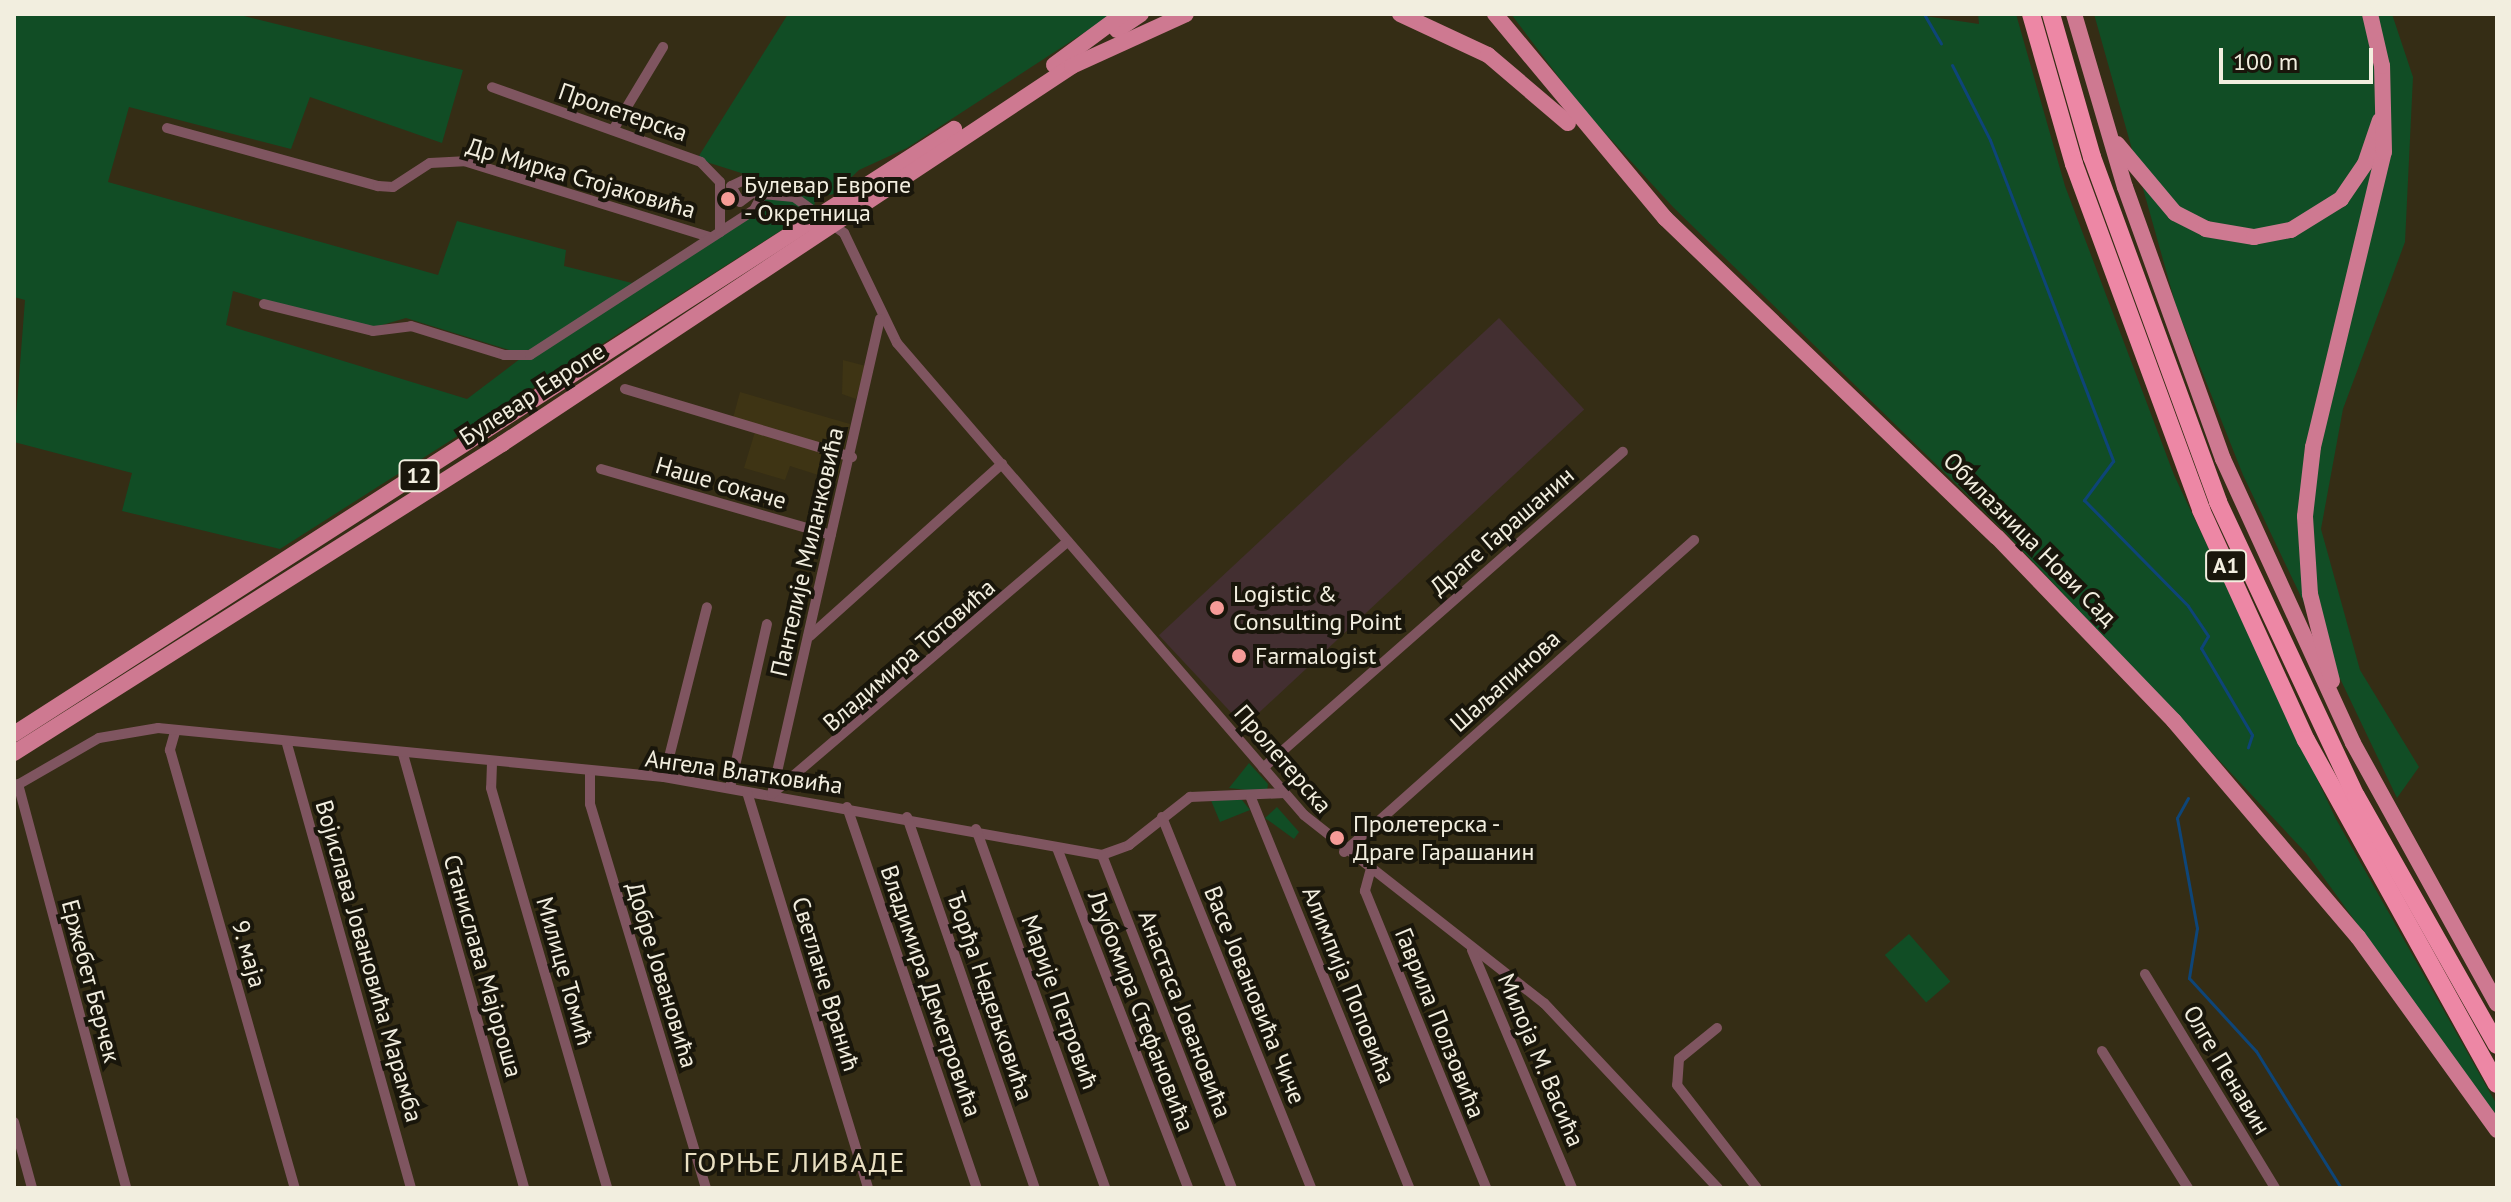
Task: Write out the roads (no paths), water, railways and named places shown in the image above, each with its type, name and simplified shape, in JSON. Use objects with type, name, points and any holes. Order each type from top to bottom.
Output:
[{"type":"highway","name":"A1","points":[[2031,14],[2084,193],[2201,510],[2313,754],[2497,1084]]},
{"type":"highway","name":"A1","points":[[2051,14],[2097,171],[2218,502],[2356,796],[2497,1045]]},
{"type":"main road","points":[[1069,62],[1123,14]]},
{"type":"main road","points":[[1069,62],[1141,14]]},
{"type":"main road","points":[[1069,62],[1186,14]]},
{"type":"main road","points":[[1400,14],[1506,67],[1602,150]]},
{"type":"main road","name":"Обилазница Нови Сад","points":[[1495,14],[1602,150],[2174,721],[2348,924],[2497,1130]]},
{"type":"main road","points":[[2074,14],[2104,121],[2223,459],[2353,743],[2497,1004]]},
{"type":"main road","points":[[2353,743],[2313,612],[2305,516],[2319,421],[2375,203],[2384,107],[2370,14]]},
{"type":"main road","name":"Булевар Европе","points":[[14,734],[1069,62]]},
{"type":"main road","points":[[2104,121],[2146,186],[2175,213],[2206,229],[2254,237],[2291,230],[2341,199],[2365,164],[2384,107]]},
{"type":"main road","name":"Булевар Европе","points":[[14,753],[824,219]]},
{"type":"street","points":[[613,130],[663,47]]},
{"type":"street","name":"Пролетерска","points":[[492,87],[679,151],[726,184],[744,180],[758,193],[794,197],[824,219],[855,247],[880,319],[1285,793],[1344,852],[1544,1003],[1718,1188]]},
{"type":"street","name":"Др Мирка Стојаковића","points":[[167,128],[378,186],[393,187],[430,163],[464,161],[715,234]]},
{"type":"street","points":[[715,234],[726,184]]},
{"type":"street","points":[[264,304],[373,331],[411,326],[504,355],[530,355],[754,210],[758,193]]},
{"type":"street","name":"Пантелије Миланковића","points":[[772,794],[831,535],[852,457],[880,319]]},
{"type":"street","points":[[625,389],[852,457]]},
{"type":"street","name":"Драге Гарашанин","points":[[1263,768],[1623,452]]},
{"type":"street","points":[[809,637],[1002,464]]},
{"type":"street","name":"Наше сокаче","points":[[601,469],[831,535]]},
{"type":"street","name":"Шаљапинова","points":[[1344,852],[1694,540]]},
{"type":"street","name":"Владимира Тотовића","points":[[772,794],[1068,541]]},
{"type":"street","points":[[664,777],[707,607]]},
{"type":"street","points":[[730,788],[767,624]]},
{"type":"street","name":"Ангела Влатковића","points":[[16,786],[99,738],[132,727],[287,744],[664,777],[976,829],[1102,855]]},
{"type":"street","name":"9. маја","points":[[175,732],[170,750],[295,1188]]},
{"type":"street","name":"Војислава Јовановића Марамба","points":[[287,744],[411,1188]]},
{"type":"street","name":"Станислава Мајороша","points":[[403,754],[524,1188]]},
{"type":"street","name":"Милице Томић","points":[[492,763],[491,788],[607,1188]]},
{"type":"street","name":"Добре Јовановића","points":[[590,772],[590,804],[706,1188]]},
{"type":"street","name":"Ержебет Берчек","points":[[16,786],[126,1188]]},
{"type":"street","name":"Светлане Вранић","points":[[747,792],[868,1188]]},
{"type":"street","points":[[1102,855],[1129,845],[1190,797],[1251,798],[1285,793]]},
{"type":"street","name":"Алимпија Поповића","points":[[1251,798],[1409,1188]]},
{"type":"street","name":"Владимира Деметровића","points":[[847,807],[977,1188]]},
{"type":"street","name":"Ђорђа Недељковића","points":[[907,817],[1035,1188]]},
{"type":"street","name":"Васе Јовановића Чиче","points":[[1162,817],[1311,1188]]},
{"type":"street","name":"Марије Петровић","points":[[976,829],[1105,1188]]},
{"type":"street","name":"Љубомира Стефановића","points":[[1057,848],[1188,1188]]},
{"type":"street","name":"Анастаса Јовановића","points":[[1102,855],[1232,1188]]},
{"type":"street","name":"Гаврила Ползовића","points":[[1370,872],[1365,891],[1486,1188]]},
{"type":"street","name":"Милоја М. Васића","points":[[1471,948],[1572,1188]]},
{"type":"street","name":"Олге Пенавин","points":[[2145,974],[2275,1188]]},
{"type":"street","points":[[1717,1028],[1679,1059],[1677,1085],[1757,1188]]},
{"type":"street","points":[[2102,1051],[2188,1188]]},
{"type":"street","points":[[14,1122],[32,1188]]},
{"type":"waterway","points":[[1924,14],[1941,44]]},
{"type":"waterway","points":[[1952,65],[1990,140],[2113,461],[2084,500],[2188,606],[2208,636],[2201,648],[2252,735],[2248,747]]},
{"type":"waterway","points":[[2188,798],[2177,818],[2197,928],[2189,978],[2256,1051],[2341,1188]]},
{"type":"place","name":"Булевар Европе - Окретница","points":[[728,199]]},
{"type":"place","name":"Logistic & Consulting Point","points":[[1217,608]]},
{"type":"place","name":"Farmalogist","points":[[1239,656]]},
{"type":"place","name":"Пролетерска - Драге Гарашанин","points":[[1337,838]]},
{"type":"district","name":"ГОРЊЕ ЛИВАДЕ","points":[[795,1162]]}]
